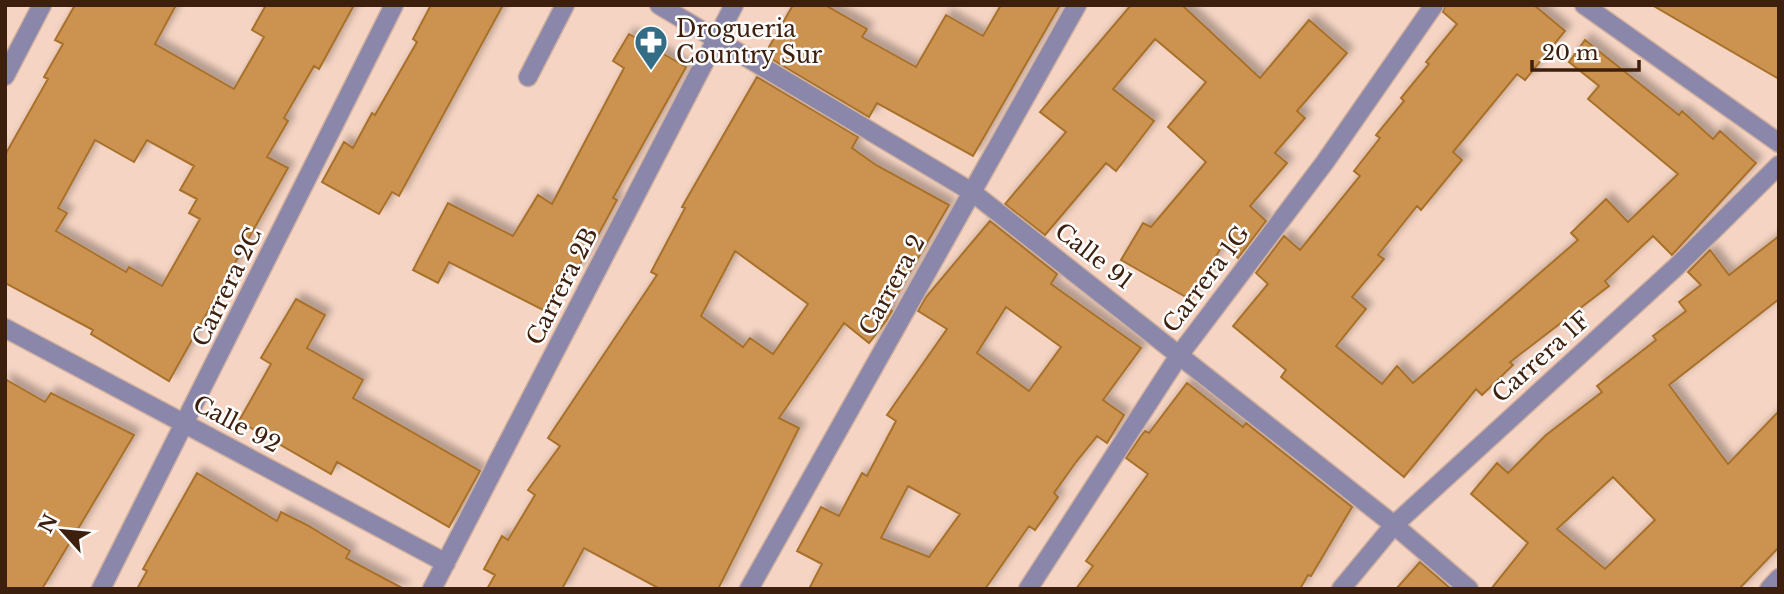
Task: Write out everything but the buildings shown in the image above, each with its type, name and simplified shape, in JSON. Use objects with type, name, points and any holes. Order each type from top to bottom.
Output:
[{"type":"street","points":[[5,76],[42,5]]},
{"type":"street","name":"Carrera 2C","points":[[102,589],[394,5]]},
{"type":"street","points":[[528,77],[565,5]]},
{"type":"street","name":"Calle 91","points":[[659,5],[972,192],[1180,354],[1394,525],[1469,589]]},
{"type":"street","name":"Carrera 2B","points":[[432,589],[734,5]]},
{"type":"street","name":"Carrera 2","points":[[749,589],[1077,5]]},
{"type":"street","name":"Carrera 1G","points":[[1028,589],[1180,354],[1325,162],[1434,5]]},
{"type":"street","points":[[1584,5],[1779,143]]},
{"type":"street","name":"Carrera 1F","points":[[1341,589],[1394,525],[1676,267],[1779,165]]},
{"type":"street","name":"Calle 92","points":[[5,328],[446,563]]},
{"type":"street","points":[[1769,589],[1779,578]]},
{"type":"place","name":"Drogueria Country Sur","points":[[651,72]]}]
